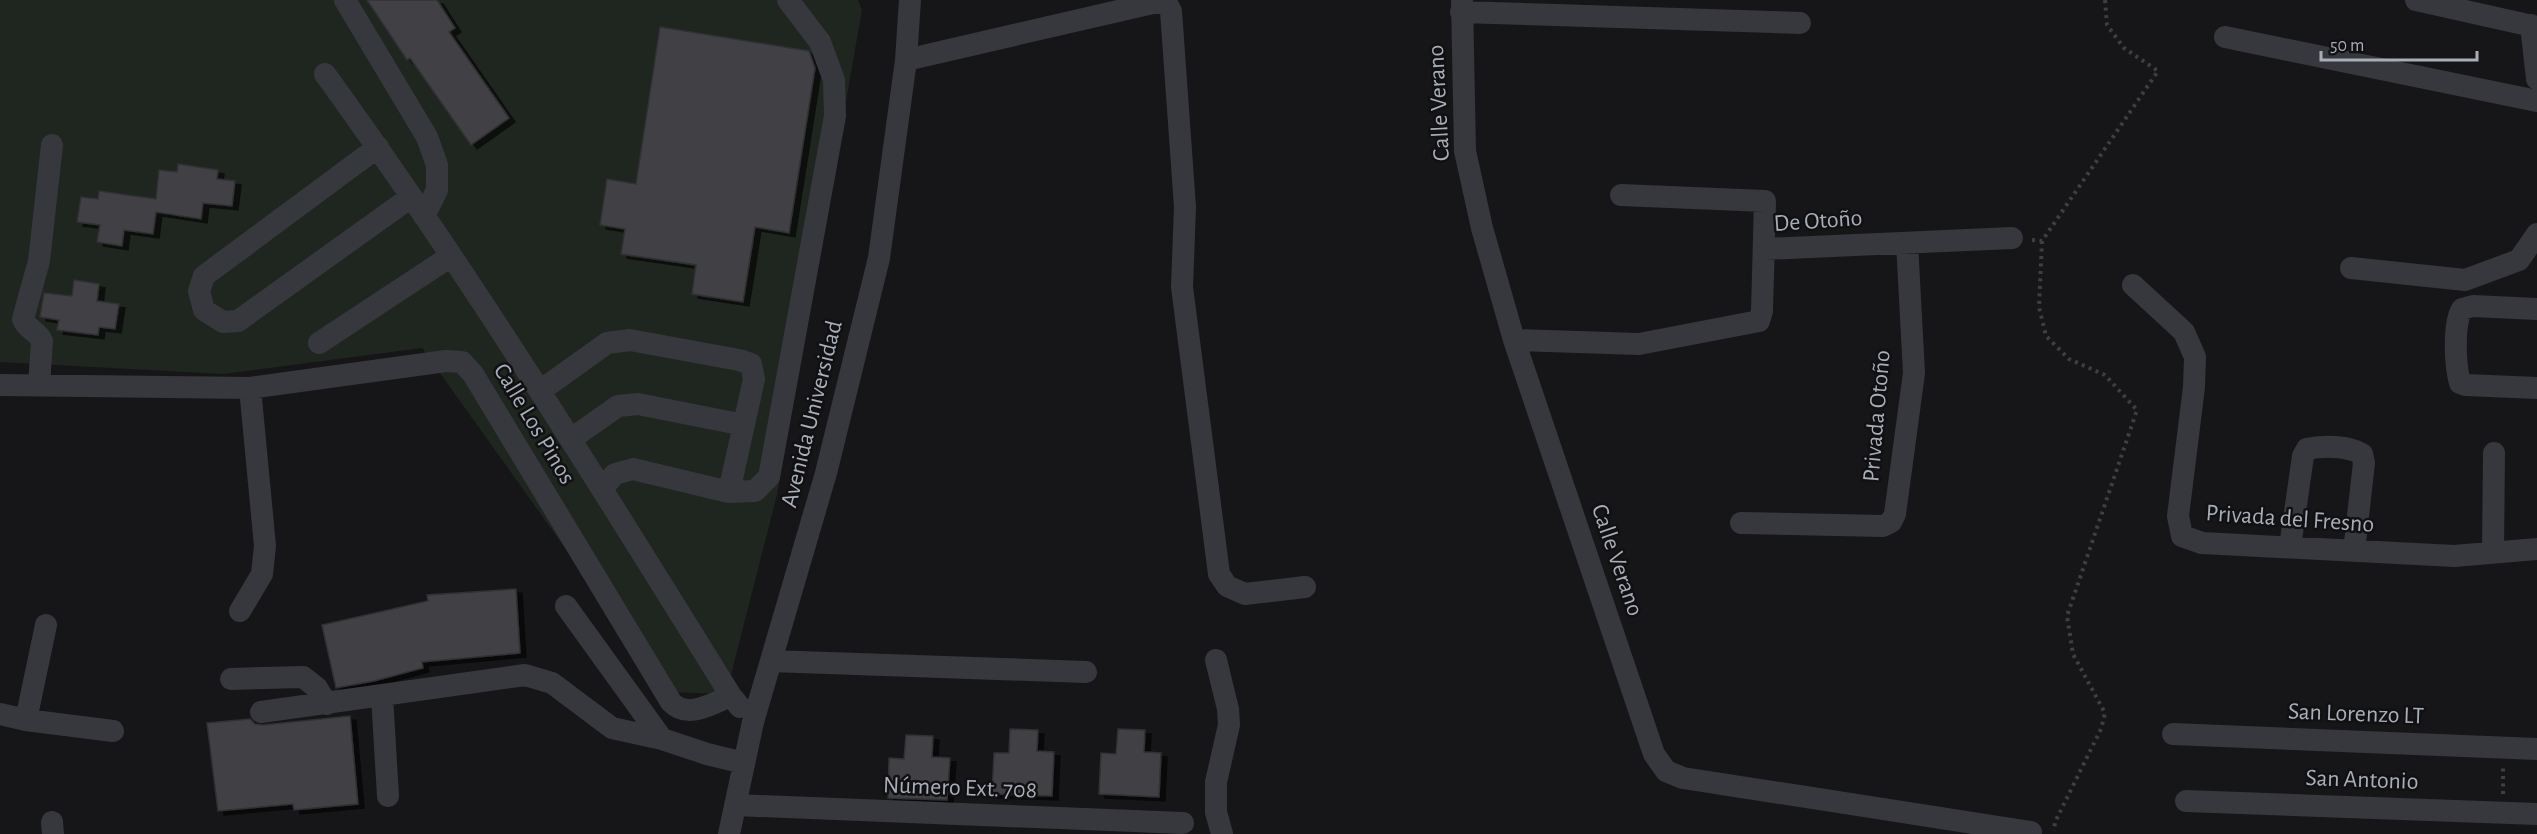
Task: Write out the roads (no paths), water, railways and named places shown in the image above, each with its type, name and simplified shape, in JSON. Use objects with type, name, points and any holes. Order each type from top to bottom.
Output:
[{"type":"street","points":[[345,0],[427,136],[437,165],[437,190],[417,207],[238,321],[223,322],[204,310],[199,291],[204,276],[378,147]]},
{"type":"street","points":[[603,487],[615,474],[633,469],[729,492],[755,491],[770,477],[835,116],[834,80],[820,42],[788,0]]},
{"type":"street","name":"Avenida Universidad","points":[[729,834],[753,722],[826,473],[879,258],[906,60],[910,0]]},
{"type":"street","points":[[2416,0],[2534,26],[2537,78]]},
{"type":"street","points":[[906,60],[1157,2],[1167,4],[1171,11],[1185,207],[1182,287],[1219,574],[1227,586],[1245,594],[1305,587]]},
{"type":"street","points":[[1462,6],[1800,23]]},
{"type":"street","name":"Calle Verano","points":[[1462,6],[1465,151],[1482,228],[1514,340],[1654,754],[1666,771],[1683,778],[2042,833]]},
{"type":"street","points":[[2225,37],[2537,101]]},
{"type":"street","points":[[325,74],[378,147],[451,256],[603,487],[731,696],[753,722]]},
{"type":"street","points":[[39,385],[42,341],[25,325],[23,319],[39,261],[52,145]]},
{"type":"street","points":[[1621,195],[1766,201],[1765,249]]},
{"type":"street","points":[[2351,268],[2465,279],[2519,260],[2537,234]]},
{"type":"street","name":"De Otoño","points":[[1514,340],[1639,344],[1759,321],[1762,311],[1765,249],[2012,238]]},
{"type":"street","name":"Privada Otoño","points":[[1741,523],[1883,526],[1891,522],[1895,514],[1914,373],[1907,243]]},
{"type":"street","points":[[319,343],[451,256]]},
{"type":"street","name":"Privada del Fresno","points":[[2133,285],[2184,332],[2195,357],[2194,387],[2178,516],[2182,536],[2202,543],[2454,556],[2537,549]]},
{"type":"street","points":[[2537,309],[2473,306],[2463,309],[2457,318],[2457,373],[2460,383],[2537,388]]},
{"type":"street","points":[[540,391],[607,343],[630,340],[751,364],[754,379],[729,492]]},
{"type":"street","name":"Calle Los Pinos","points":[[0,385],[250,388],[446,361],[462,362],[473,374],[671,702],[676,708],[692,711],[731,696]]},
{"type":"street","points":[[240,611],[262,574],[265,546],[250,388]]},
{"type":"street","points":[[571,439],[618,406],[638,404],[744,425]]},
{"type":"street","points":[[2290,547],[2303,456],[2307,449],[2316,447],[2355,450],[2362,454],[2364,463],[2354,550]]},
{"type":"street","points":[[2493,552],[2494,453]]},
{"type":"street","points":[[567,606],[662,739]]},
{"type":"street","points":[[26,720],[45,626]]},
{"type":"street","points":[[1216,660],[1228,709],[1229,725],[1216,782],[1216,812],[1222,834]]},
{"type":"street","points":[[771,661],[1086,672]]},
{"type":"street","points":[[261,712],[525,675],[552,684],[612,728],[662,739],[744,763]]},
{"type":"street","points":[[231,679],[303,677],[316,688],[327,704]]},
{"type":"street","points":[[382,696],[388,796]]},
{"type":"street","points":[[0,714],[112,732]]},
{"type":"street","name":"San Lorenzo LT","points":[[2174,734],[2537,749]]},
{"type":"street","name":"San Antonio","points":[[2186,801],[2537,814]]},
{"type":"street","name":"Número Ext. 708","points":[[735,805],[1183,823]]}]
